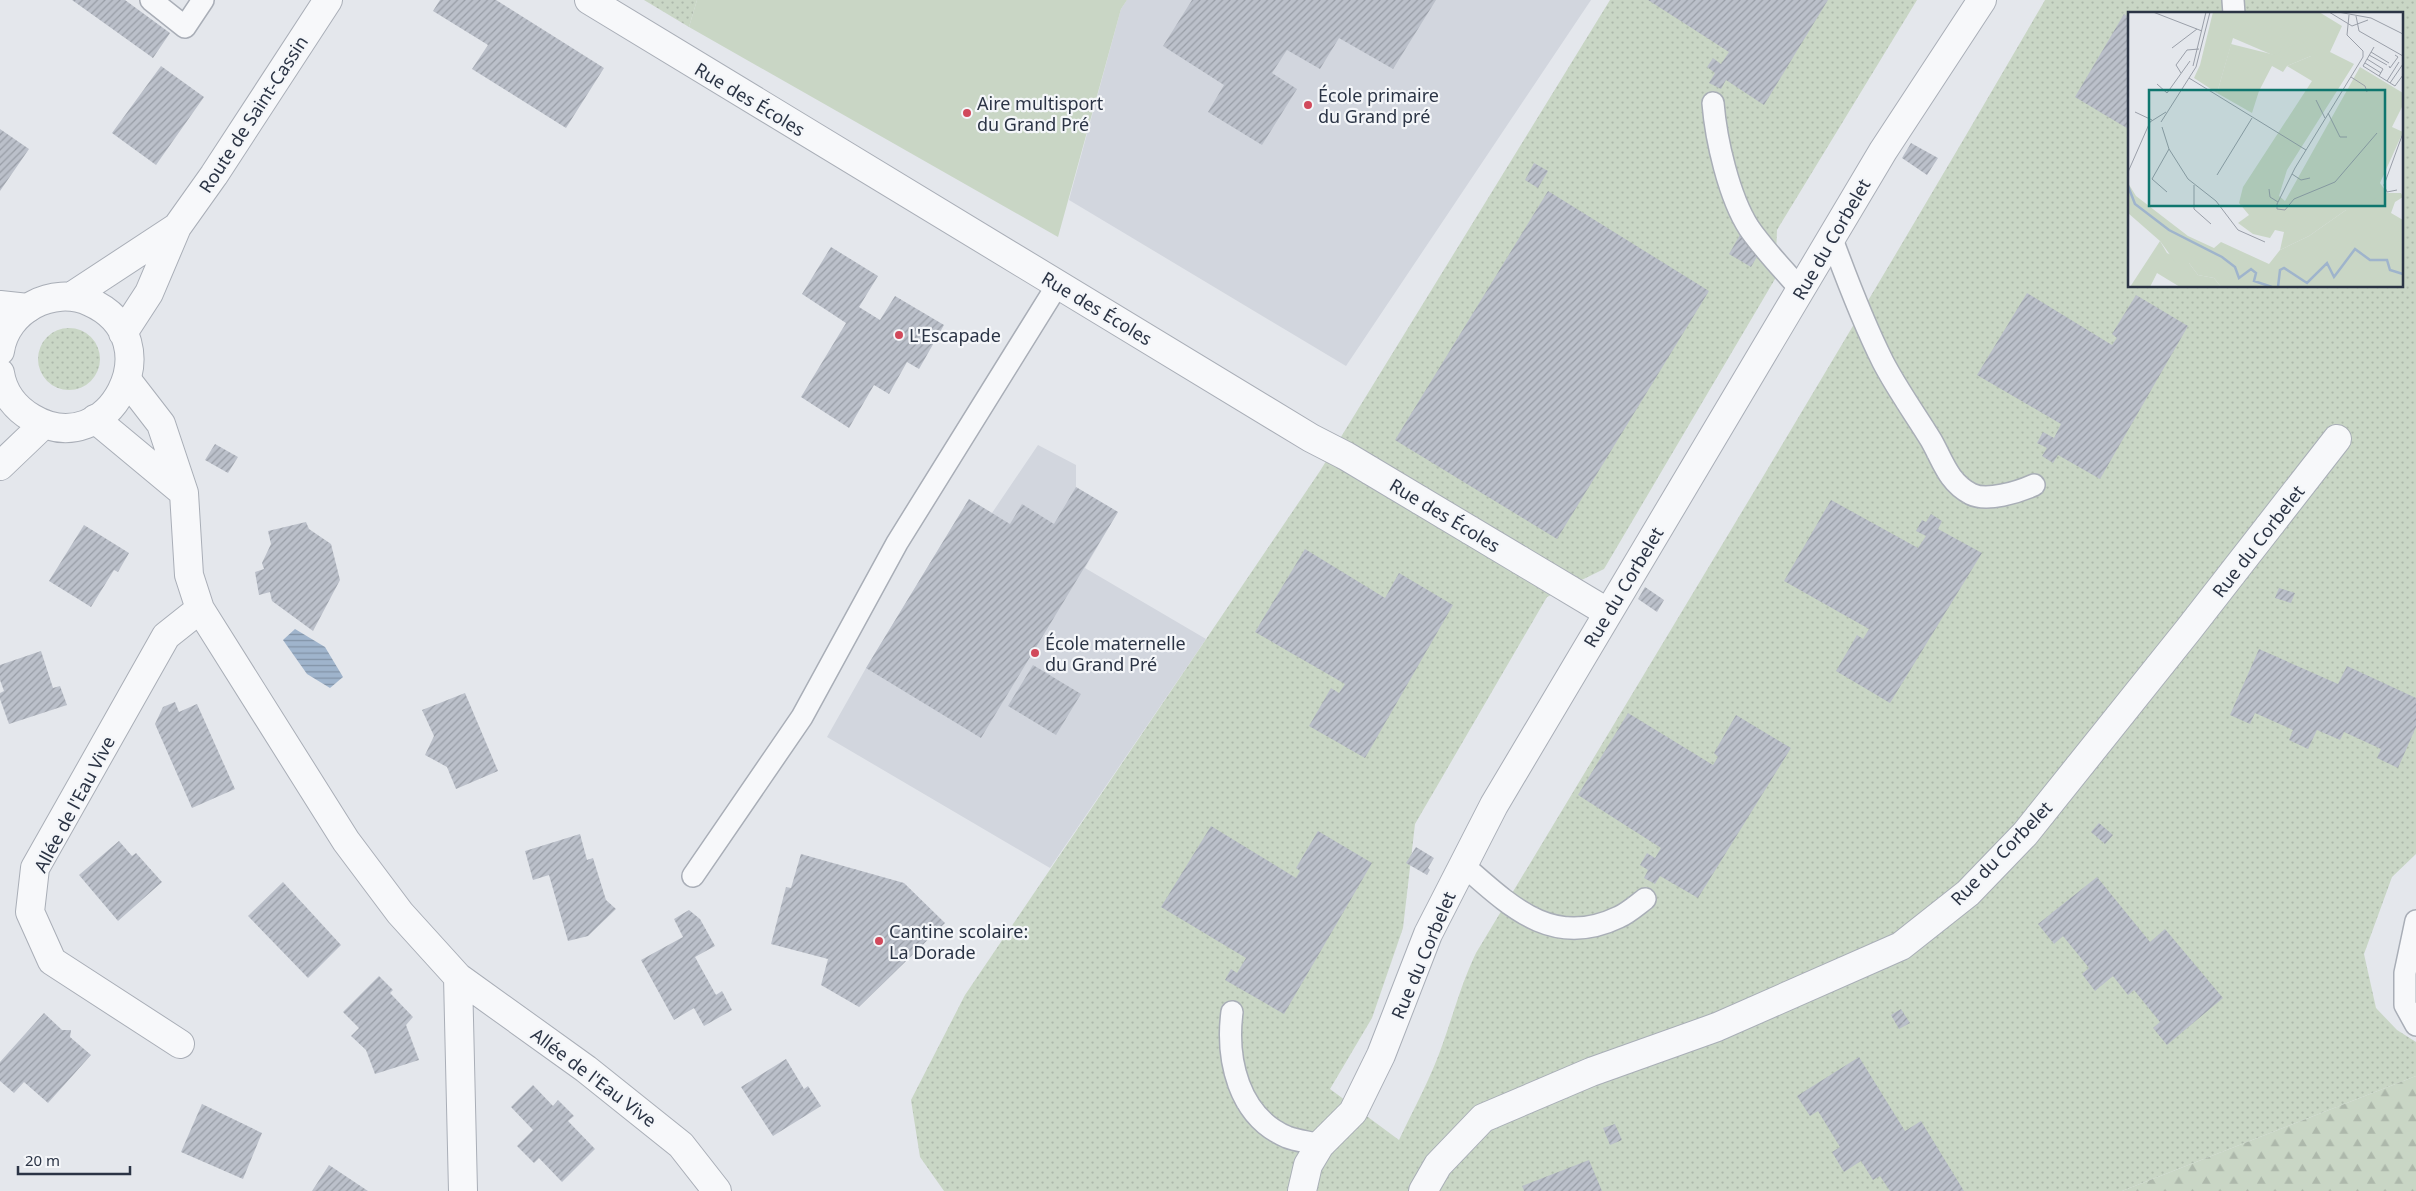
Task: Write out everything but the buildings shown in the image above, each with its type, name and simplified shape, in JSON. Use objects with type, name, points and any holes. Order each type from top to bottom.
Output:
[{"type":"street","name":"Route de Saint-Cassin","points":[[123,333],[149,293],[178,227],[328,0]]},
{"type":"street","name":"Rue des Écoles","points":[[588,0],[1311,438],[1346,456],[1607,612]]},
{"type":"street","name":"Rue du Corbelet","points":[[1302,1191],[1308,1165],[1320,1145],[1353,1112],[1381,1056],[1428,934],[1494,805],[1607,612],[1883,151],[1982,0]]},
{"type":"street","name":"Route de Saint-Cassin","points":[[72,296],[178,227]]},
{"type":"street","points":[[0,351],[9,326],[28,308],[54,297],[72,296],[90,301],[105,310],[119,325],[128,344],[130,364],[127,380],[116,402],[101,417],[81,425],[60,428],[44,424],[21,412],[9,398],[1,382]]},
{"type":"street","points":[[0,305],[28,308]]},
{"type":"street","name":"Allée de l'Eau Vive","points":[[127,380],[161,424],[184,493],[188,574],[200,609],[346,841],[400,913],[458,977],[586,1069],[681,1145],[717,1191]]},
{"type":"street","points":[[96,419],[184,493]]},
{"type":"street","points":[[0,466],[44,424]]},
{"type":"street","name":"Rue du Corbelet","points":[[1423,1191],[1438,1165],[1483,1118],[1591,1072],[1716,1027],[1901,946],[1968,893],[2025,834],[2189,629],[2337,439]]},
{"type":"street","name":"Allée de l'Eau Vive","points":[[180,1044],[52,961],[30,912],[36,868],[40,860],[166,636],[200,609]]},
{"type":"street","points":[[458,977],[463,1191]]},
{"type":"lane","points":[[152,0],[185,27],[203,0]]},
{"type":"lane","points":[[1713,103],[1716,134],[1725,167],[1749,227],[1801,290]]},
{"type":"lane","points":[[1832,239],[1855,301],[1884,363],[1938,452],[1952,481],[1972,495],[1997,496],[2021,491],[2034,485]]},
{"type":"lane","points":[[693,876],[802,717],[897,543],[1058,284]]},
{"type":"lane","points":[[1463,865],[1491,890],[1527,917],[1557,929],[1589,927],[1620,917],[1645,899]]},
{"type":"lane","points":[[2416,921],[2405,973],[2405,1005],[2416,1025]]},
{"type":"lane","points":[[1232,1012],[1229,1032],[1234,1069],[1243,1099],[1260,1119],[1286,1136],[1320,1145]]},
{"type":"shaded area","name":"École primaire du Grand pré","points":[[1127,0],[1591,0],[1346,366],[1069,200],[1121,9]]},
{"type":"shaded area","name":"École maternelle du Grand Pré","points":[[1038,445],[1076,465],[1076,487],[1118,512],[1085,568],[1206,639],[1050,868],[827,737],[866,668],[969,499],[992,513]]},
{"type":"green space","points":[[644,0],[697,0],[689,27]]},
{"type":"green space","name":"Aire multisport du Grand Pré","points":[[697,0],[1127,0],[1121,9],[1058,237],[689,27]]},
{"type":"green space","points":[[1610,0],[1917,0],[1777,230],[1775,279],[1604,569],[1547,597],[1415,824],[1403,928],[1372,1018],[1330,1089],[1399,1140],[1434,1068],[1462,986],[1476,953],[1834,359],[2045,0],[2416,0],[2416,854],[2392,877],[2364,954],[2376,1008],[2397,1030],[2416,1042],[2416,1076],[2122,1191],[944,1191],[920,1157],[911,1100],[965,995],[1320,471]]},
{"type":"green space","points":[[69,328],[86,333],[91,337],[95,342],[100,359],[95,376],[91,381],[86,385],[69,390],[52,385],[47,381],[43,376],[38,359],[43,342],[47,337],[52,333]]},
{"type":"green space","points":[[2416,1076],[2416,1191],[2122,1191]]},
{"type":"water","points":[[295,629],[325,647],[343,677],[330,688],[307,674],[283,640]]},
{"type":"place","name":"École primaire du Grand pré","points":[[1308,105]]},
{"type":"place","name":"Aire multisport du Grand Pré","points":[[967,113]]},
{"type":"place","name":"L'Escapade","points":[[899,335]]},
{"type":"place","name":"École maternelle du Grand Pré","points":[[1035,653]]},
{"type":"place","name":"Cantine scolaire: La Dorade","points":[[879,941]]}]
